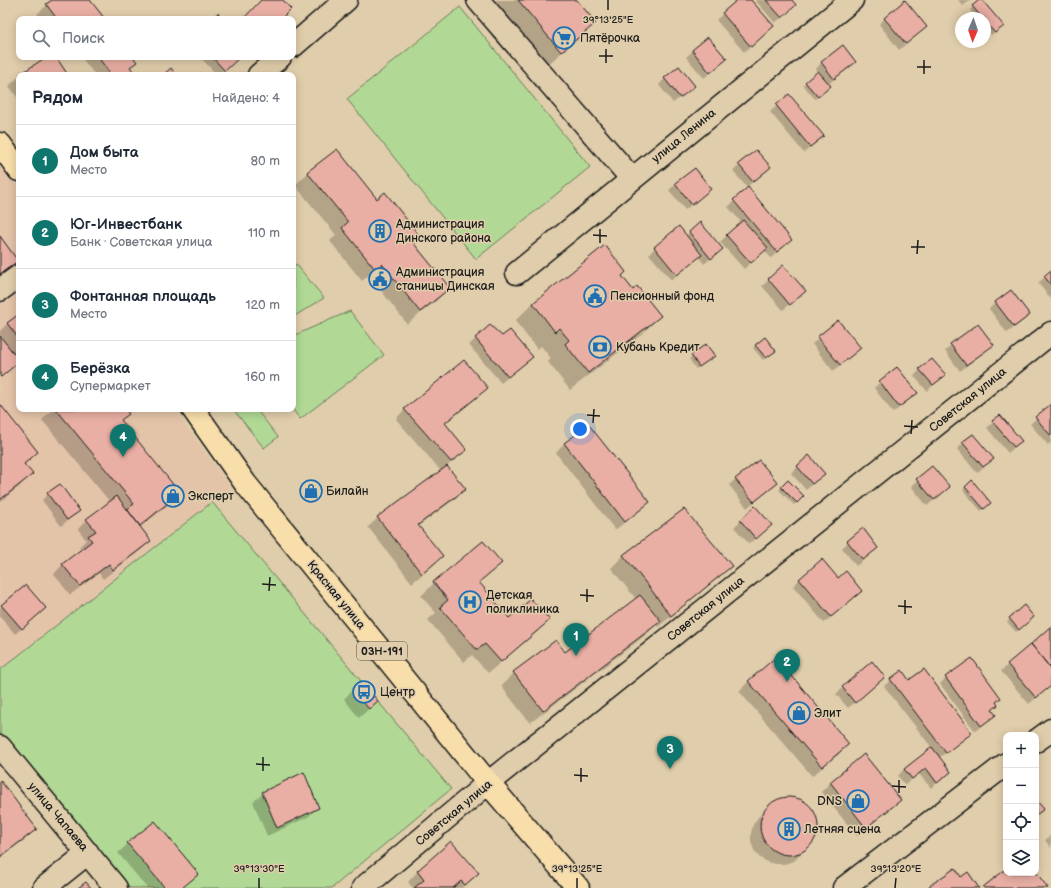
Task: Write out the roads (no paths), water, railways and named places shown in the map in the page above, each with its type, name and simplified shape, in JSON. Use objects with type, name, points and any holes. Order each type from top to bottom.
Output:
[{"type":"main road","points":[[0,144],[16,166]]},
{"type":"main road","name":"Красная улица","points":[[195,412],[245,483],[488,783],[578,888]]},
{"type":"street","points":[[296,43],[346,0]]},
{"type":"street","points":[[478,0],[632,179]]},
{"type":"street","name":"улица Ленина","points":[[517,273],[852,0]]},
{"type":"street","points":[[262,72],[276,60]]},
{"type":"street","points":[[0,290],[16,278]]},
{"type":"street","name":"Советская улица","points":[[363,888],[488,783],[1051,333]]},
{"type":"street","points":[[1039,739],[1051,730]]},
{"type":"street","name":"улица Чапаева","points":[[0,747],[116,888]]},
{"type":"street","points":[[844,888],[1003,766]]},
{"type":"street","points":[[44,888],[88,853]]},
{"type":"place","name":"Пятёрочка","points":[[564,38]]},
{"type":"place","name":"Администрация Динского района","points":[[380,231]]},
{"type":"place","name":"Администрация станицы Динская","points":[[380,279]]},
{"type":"place","name":"Пенсионный фонд","points":[[595,296]]},
{"type":"place","name":"Кубань Кредит","points":[[600,347]]},
{"type":"place","name":"Берёзка","points":[[123,457]]},
{"type":"place","name":"Билайн","points":[[311,491]]},
{"type":"place","name":"Эксперт","points":[[173,496]]},
{"type":"place","name":"Детская поликлиника","points":[[470,602]]},
{"type":"place","name":"Дом быта","points":[[576,656]]},
{"type":"place","name":"Юг-Инвестбанк","points":[[787,682]]},
{"type":"place","name":"Центр","points":[[364,692]]},
{"type":"place","name":"Элит","points":[[799,713]]},
{"type":"place","name":"Фонтанная площадь","points":[[670,769]]},
{"type":"place","name":"DNS","points":[[858,801]]},
{"type":"place","name":"Летняя сцена","points":[[789,829]]}]
